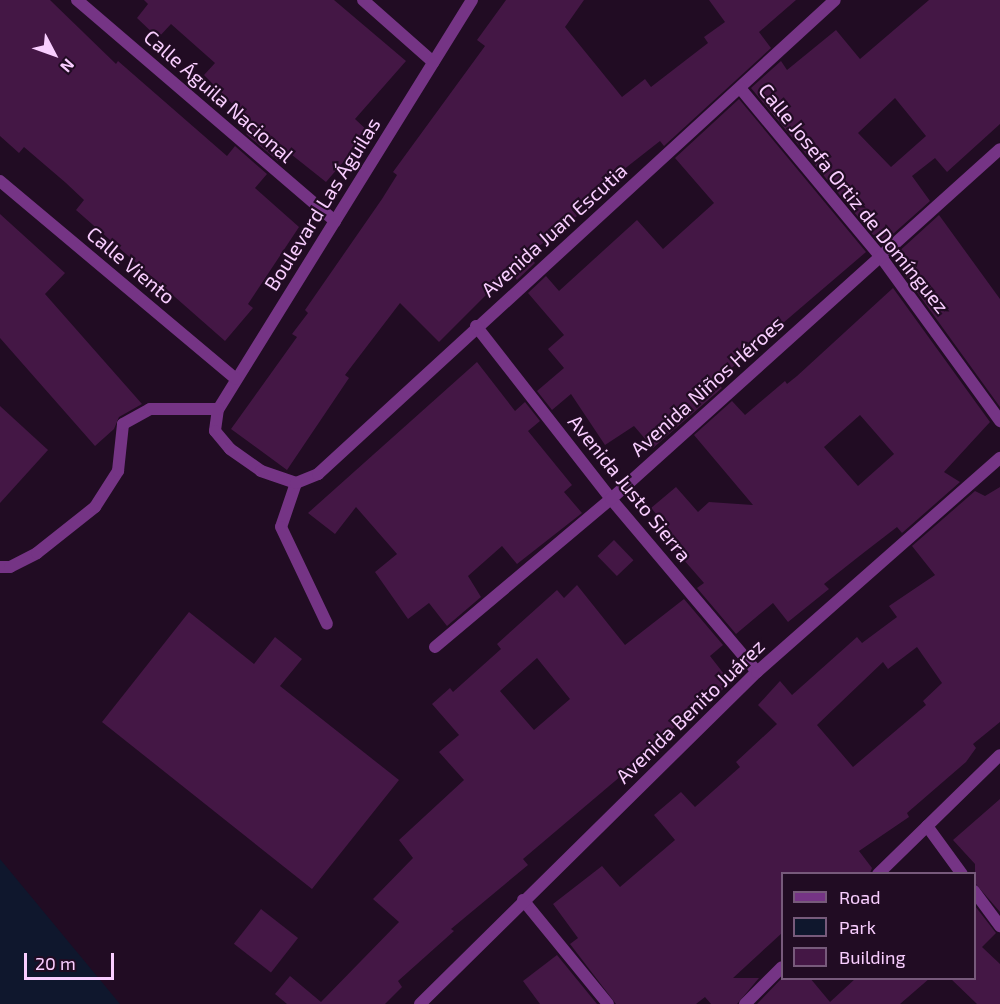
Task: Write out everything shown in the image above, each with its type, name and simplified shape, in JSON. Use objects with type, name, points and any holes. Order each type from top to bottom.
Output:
[{"type":"street","name":"Calle Águila Nacional","points":[[78,0],[335,221]]},
{"type":"street","points":[[363,0],[433,62]]},
{"type":"street","name":"Boulevard Las Águilas","points":[[296,483],[261,471],[230,449],[215,431],[218,409],[472,0]]},
{"type":"street","name":"Avenida Juan Escutia","points":[[296,483],[318,474],[476,326],[835,0]]},
{"type":"street","name":"Calle Josefa Ortiz de Domínguez","points":[[740,88],[881,257],[1000,421]]},
{"type":"street","name":"Avenida Niños Héroes","points":[[435,647],[610,499],[1000,149]]},
{"type":"street","name":"Calle Viento","points":[[0,181],[236,379]]},
{"type":"street","name":"Avenida Justo Sierra","points":[[476,326],[610,499],[757,672]]},
{"type":"street","points":[[0,567],[10,567],[37,553],[96,507],[118,471],[123,424],[150,409],[218,409]]},
{"type":"street","name":"Avenida Benito Juárez","points":[[420,1004],[523,900],[757,672],[1000,458]]},
{"type":"street","points":[[296,483],[280,527],[327,624]]},
{"type":"street","points":[[879,872],[1000,755]]},
{"type":"street","points":[[927,826],[961,872]]},
{"type":"street","points":[[976,892],[1000,926]]},
{"type":"street","points":[[523,900],[608,1004]]},
{"type":"street","points":[[745,1004],[781,969]]},
{"type":"green space","points":[[0,859],[120,1004],[0,1004]]},
{"type":"building","points":[[0,0],[50,0],[116,64],[118,61],[227,156],[235,146],[267,174],[255,188],[299,227],[248,304],[253,308],[225,341],[76,210],[84,200],[66,183],[24,147],[19,153],[0,136]]},
{"type":"building","points":[[144,0],[334,0],[406,61],[355,119],[369,132],[326,182],[287,151],[278,161],[246,134],[254,126],[204,75],[215,63],[171,24],[158,38],[137,18],[148,4]]},
{"type":"building","points":[[506,0],[584,0],[565,27],[622,97],[645,79],[651,87],[708,43],[704,37],[725,22],[709,0],[796,0],[759,32],[771,48],[664,146],[660,141],[572,210],[577,216],[528,255],[535,263],[517,280],[513,275],[501,286],[498,283],[439,342],[400,303],[345,375],[349,378],[287,470],[231,429],[297,337],[292,334],[308,313],[305,310],[382,199],[397,175],[393,172],[485,46],[477,40]]},
{"type":"building","points":[[929,0],[1000,0],[1000,124],[947,172],[935,158],[912,176],[930,201],[884,242],[878,241],[751,88],[781,61],[787,70],[836,30],[860,59]],"holes":[[[895,98],[926,136],[891,167],[858,133]]]},
{"type":"building","points":[[739,99],[866,252],[716,382],[722,388],[653,448],[634,426],[605,445],[571,394],[552,410],[537,391],[564,368],[548,349],[564,335],[528,293],[546,276],[559,291],[637,220],[663,249],[714,203],[675,158]]},
{"type":"building","points":[[0,214],[65,273],[45,294],[142,404],[119,417],[114,429],[95,446],[0,338]]},
{"type":"building","points":[[939,215],[1000,299],[1000,407],[906,277],[910,273],[895,255]]},
{"type":"building","points":[[893,288],[990,422],[944,472],[960,482],[902,533],[897,527],[862,554],[824,584],[829,589],[788,622],[773,603],[736,634],[697,588],[704,583],[663,536],[670,530],[651,508],[676,487],[698,512],[709,502],[753,505],[694,435],[732,401],[745,415],[785,381],[787,384]],"holes":[[[860,415],[894,454],[858,486],[824,447]]]},
{"type":"building","points":[[477,362],[515,411],[525,402],[540,421],[528,431],[572,485],[564,492],[582,513],[517,564],[502,546],[468,576],[481,597],[447,626],[429,603],[408,619],[375,572],[397,554],[356,507],[335,534],[308,513]]},
{"type":"building","points":[[0,406],[48,450],[0,503]]},
{"type":"building","points":[[1000,487],[1000,722],[973,744],[976,748],[966,762],[907,813],[909,817],[859,851],[872,868],[870,872],[781,872],[781,934],[733,978],[759,978],[737,1004],[711,1004],[705,997],[696,1004],[616,1004],[570,944],[578,938],[553,904],[602,866],[620,887],[675,840],[654,815],[681,792],[695,807],[740,767],[736,762],[777,724],[758,705],[780,681],[792,695],[857,637],[862,643],[897,617],[889,606],[935,575],[912,546],[975,491],[985,496]],"holes":[[[917,647],[942,683],[923,701],[926,705],[853,767],[817,725],[883,662],[888,669]]]},
{"type":"building","points":[[614,540],[633,560],[617,576],[597,556]]},
{"type":"building","points":[[577,585],[625,645],[684,599],[723,645],[710,656],[731,683],[653,744],[654,748],[523,859],[528,865],[451,929],[454,931],[398,981],[402,987],[385,1004],[287,1004],[275,994],[290,976],[321,1002],[399,922],[373,899],[413,858],[399,840],[464,780],[439,752],[459,735],[432,704],[450,688],[453,692],[501,649],[497,644],[557,590],[564,598]],"holes":[[[537,658],[570,699],[534,730],[500,691]]]},
{"type":"building","points":[[189,612],[254,664],[275,637],[302,659],[280,686],[399,780],[312,889],[102,722]]},
{"type":"building","points":[[1000,799],[1000,912],[976,884],[975,864],[953,840]]},
{"type":"building","points":[[976,907],[996,933],[982,947],[1000,964],[1000,1004],[977,1004],[952,980],[976,980]]},
{"type":"building","points":[[261,909],[298,938],[271,973],[234,944]]},
{"type":"building","points":[[557,955],[597,1004],[540,1004],[523,981]]},
{"type":"building","points":[[781,979],[812,980],[830,1002],[854,980],[928,980],[900,1004],[757,1004]]}]
